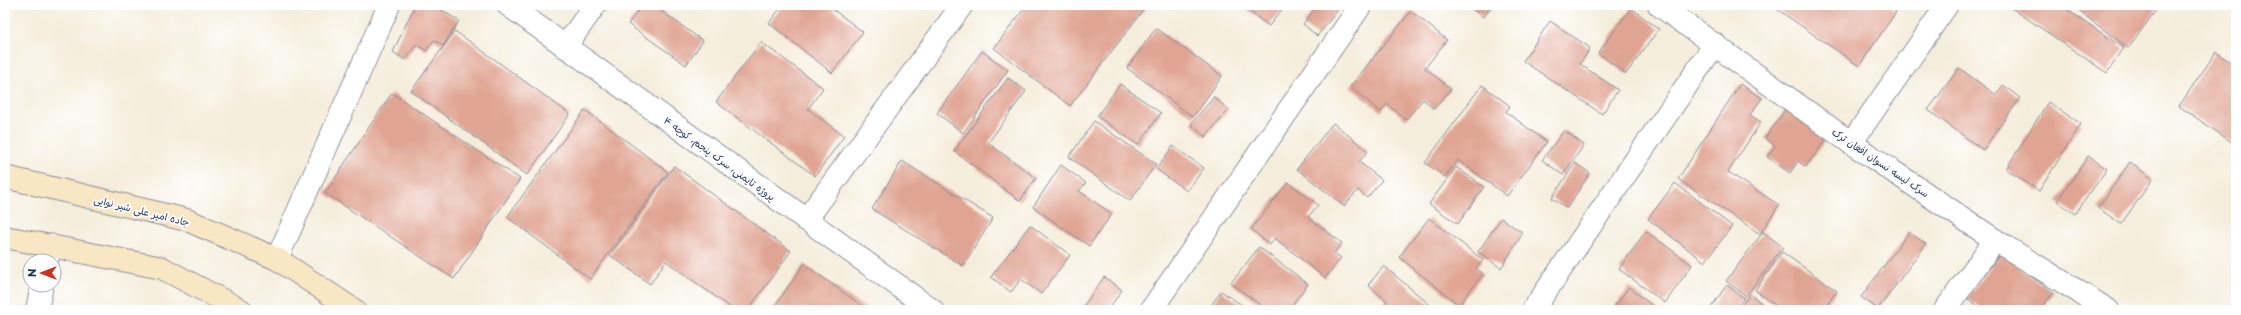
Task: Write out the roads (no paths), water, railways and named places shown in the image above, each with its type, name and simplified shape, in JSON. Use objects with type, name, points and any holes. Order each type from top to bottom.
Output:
[{"type":"main road","name":"جاده امیر علی شیر نوایی","points":[[5,177],[187,220],[277,259],[353,310]]},
{"type":"main road","points":[[5,237],[49,253]]},
{"type":"main road","points":[[62,255],[162,268],[241,310]]},
{"type":"street","points":[[277,259],[389,5]]},
{"type":"street","name":"پروژه تایمنی، سرک پنجم، کوچه ۴","points":[[508,5],[564,47],[932,310]]},
{"type":"street","points":[[564,47],[594,5]]},
{"type":"street","points":[[806,220],[962,5]]},
{"type":"street","points":[[1151,310],[1361,5]]},
{"type":"street","name":"سرک لیسه نسوان افغان‌ ترک","points":[[1659,5],[1851,142],[1995,240],[2108,310]]},
{"type":"street","points":[[1851,142],[1947,5]]},
{"type":"street","points":[[1533,310],[1715,44]]},
{"type":"street","points":[[1946,310],[1995,240]]},
{"type":"street","points":[[36,310],[40,293]]}]
